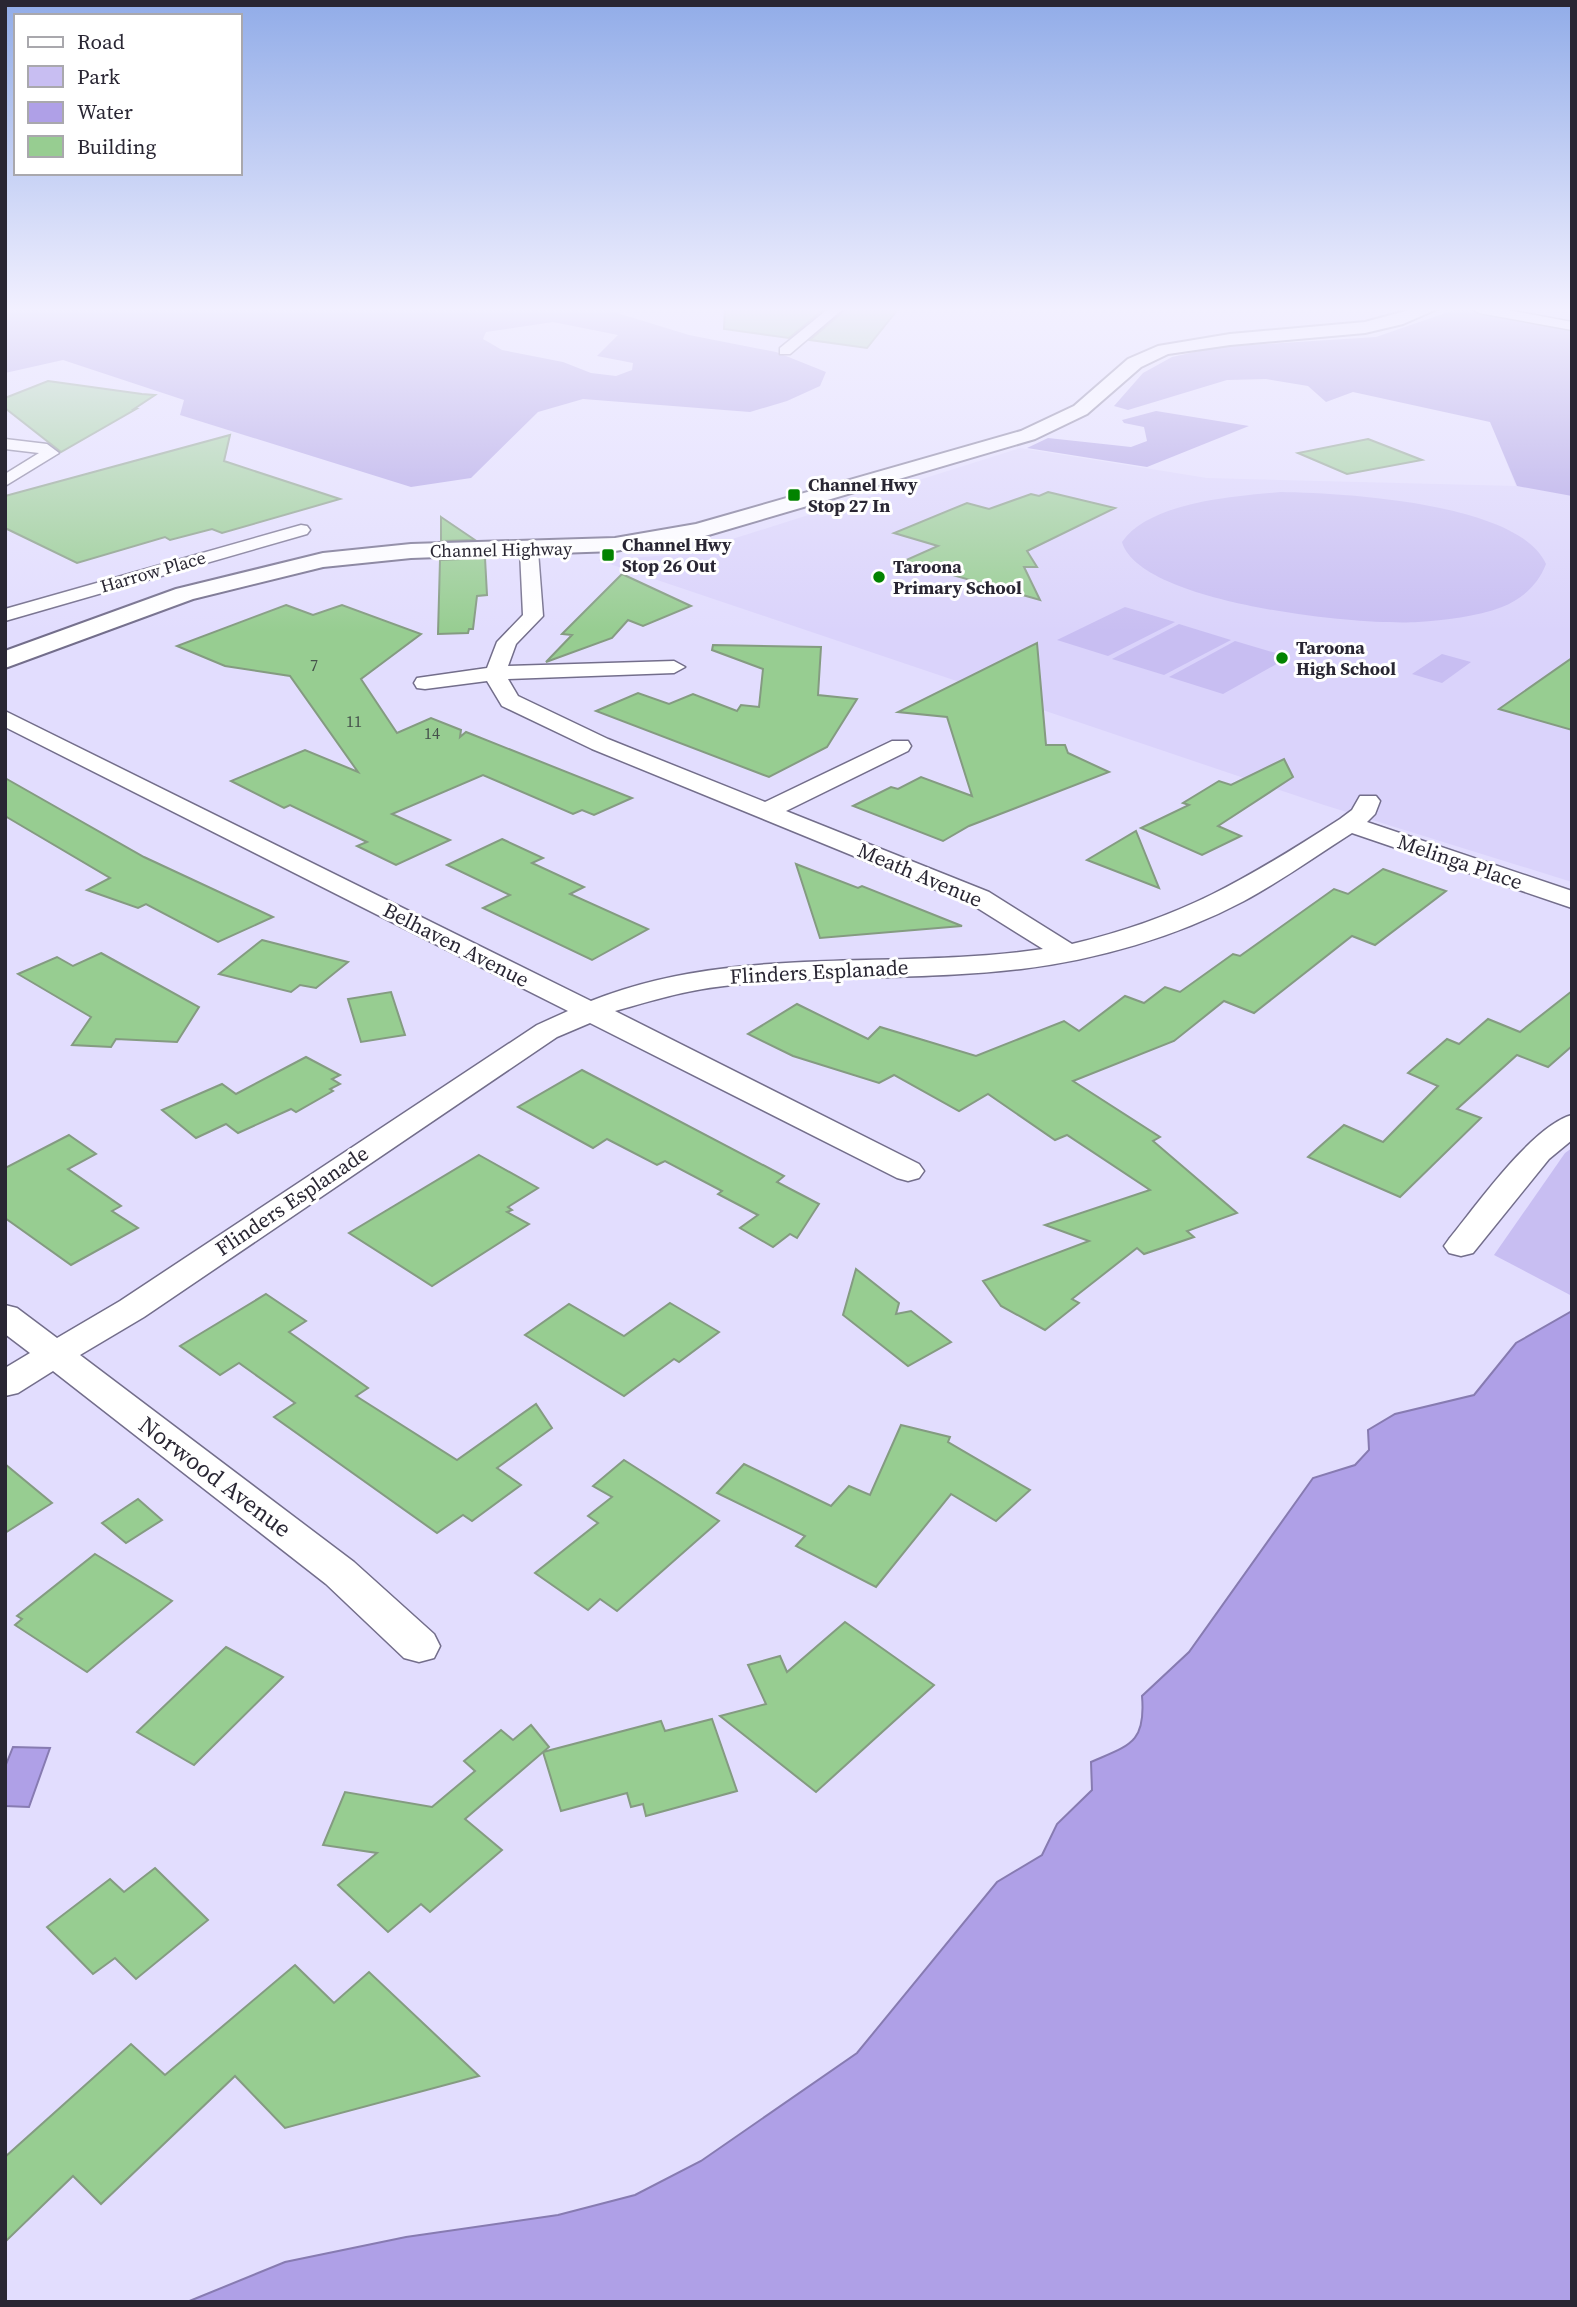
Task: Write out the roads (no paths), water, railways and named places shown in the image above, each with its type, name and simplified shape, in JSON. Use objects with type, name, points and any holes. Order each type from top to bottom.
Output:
[{"type":"main road","name":"Channel Highway","points":[[5,660],[154,606],[246,577],[309,563],[405,551],[529,551],[628,544],[698,531],[1001,444],[1067,417]]},
{"type":"street","points":[[5,444],[55,447],[46,458],[5,481]]},
{"type":"street","name":"Harrow Place","points":[[5,615],[301,530]]},
{"type":"street","points":[[496,673],[500,653],[533,616],[529,551]]},
{"type":"street","points":[[425,683],[496,673],[674,667]]},
{"type":"street","name":"Meath Avenue","points":[[496,673],[502,692],[524,710],[765,812],[980,898],[1068,953]]},
{"type":"street","name":"Belhaven Avenue","points":[[5,718],[908,1171]]},
{"type":"street","points":[[765,812],[900,746]]},
{"type":"street","name":"Flinders Esplanade","points":[[5,1384],[132,1309],[547,1031],[586,1011],[631,995],[683,983],[767,971],[1020,961],[1068,953],[1176,920],[1230,898],[1349,824],[1363,814],[1368,801]]},
{"type":"street","name":"Melinga Place","points":[[1349,824],[1572,901]]},
{"type":"street","points":[[1461,1246],[1538,1153],[1572,1124]]},
{"type":"street","name":"Norwood Avenue","points":[[5,1316],[340,1573],[419,1646]]},
{"type":"water","points":[[1572,1311],[1572,2302],[187,2302],[285,2262],[406,2237],[558,2215],[635,2195],[701,2161],[857,2053],[997,1882],[1042,1855],[1057,1824],[1092,1790],[1091,1762],[1133,1740],[1141,1724],[1142,1696],[1189,1652],[1313,1478],[1355,1465],[1369,1450],[1368,1430],[1395,1414],[1474,1395],[1516,1343]]},
{"type":"water","points":[[13,1747],[50,1748],[29,1807],[5,1806],[5,1767]]},
{"type":"place","name":"Channel Hwy Stop 27 In","points":[[794,495]]},
{"type":"place","name":"Channel Hwy Stop 26 Out","points":[[608,555]]},
{"type":"place","name":"Taroona Primary School","points":[[879,577]]},
{"type":"place","name":"Taroona High School","points":[[1282,658]]}]
